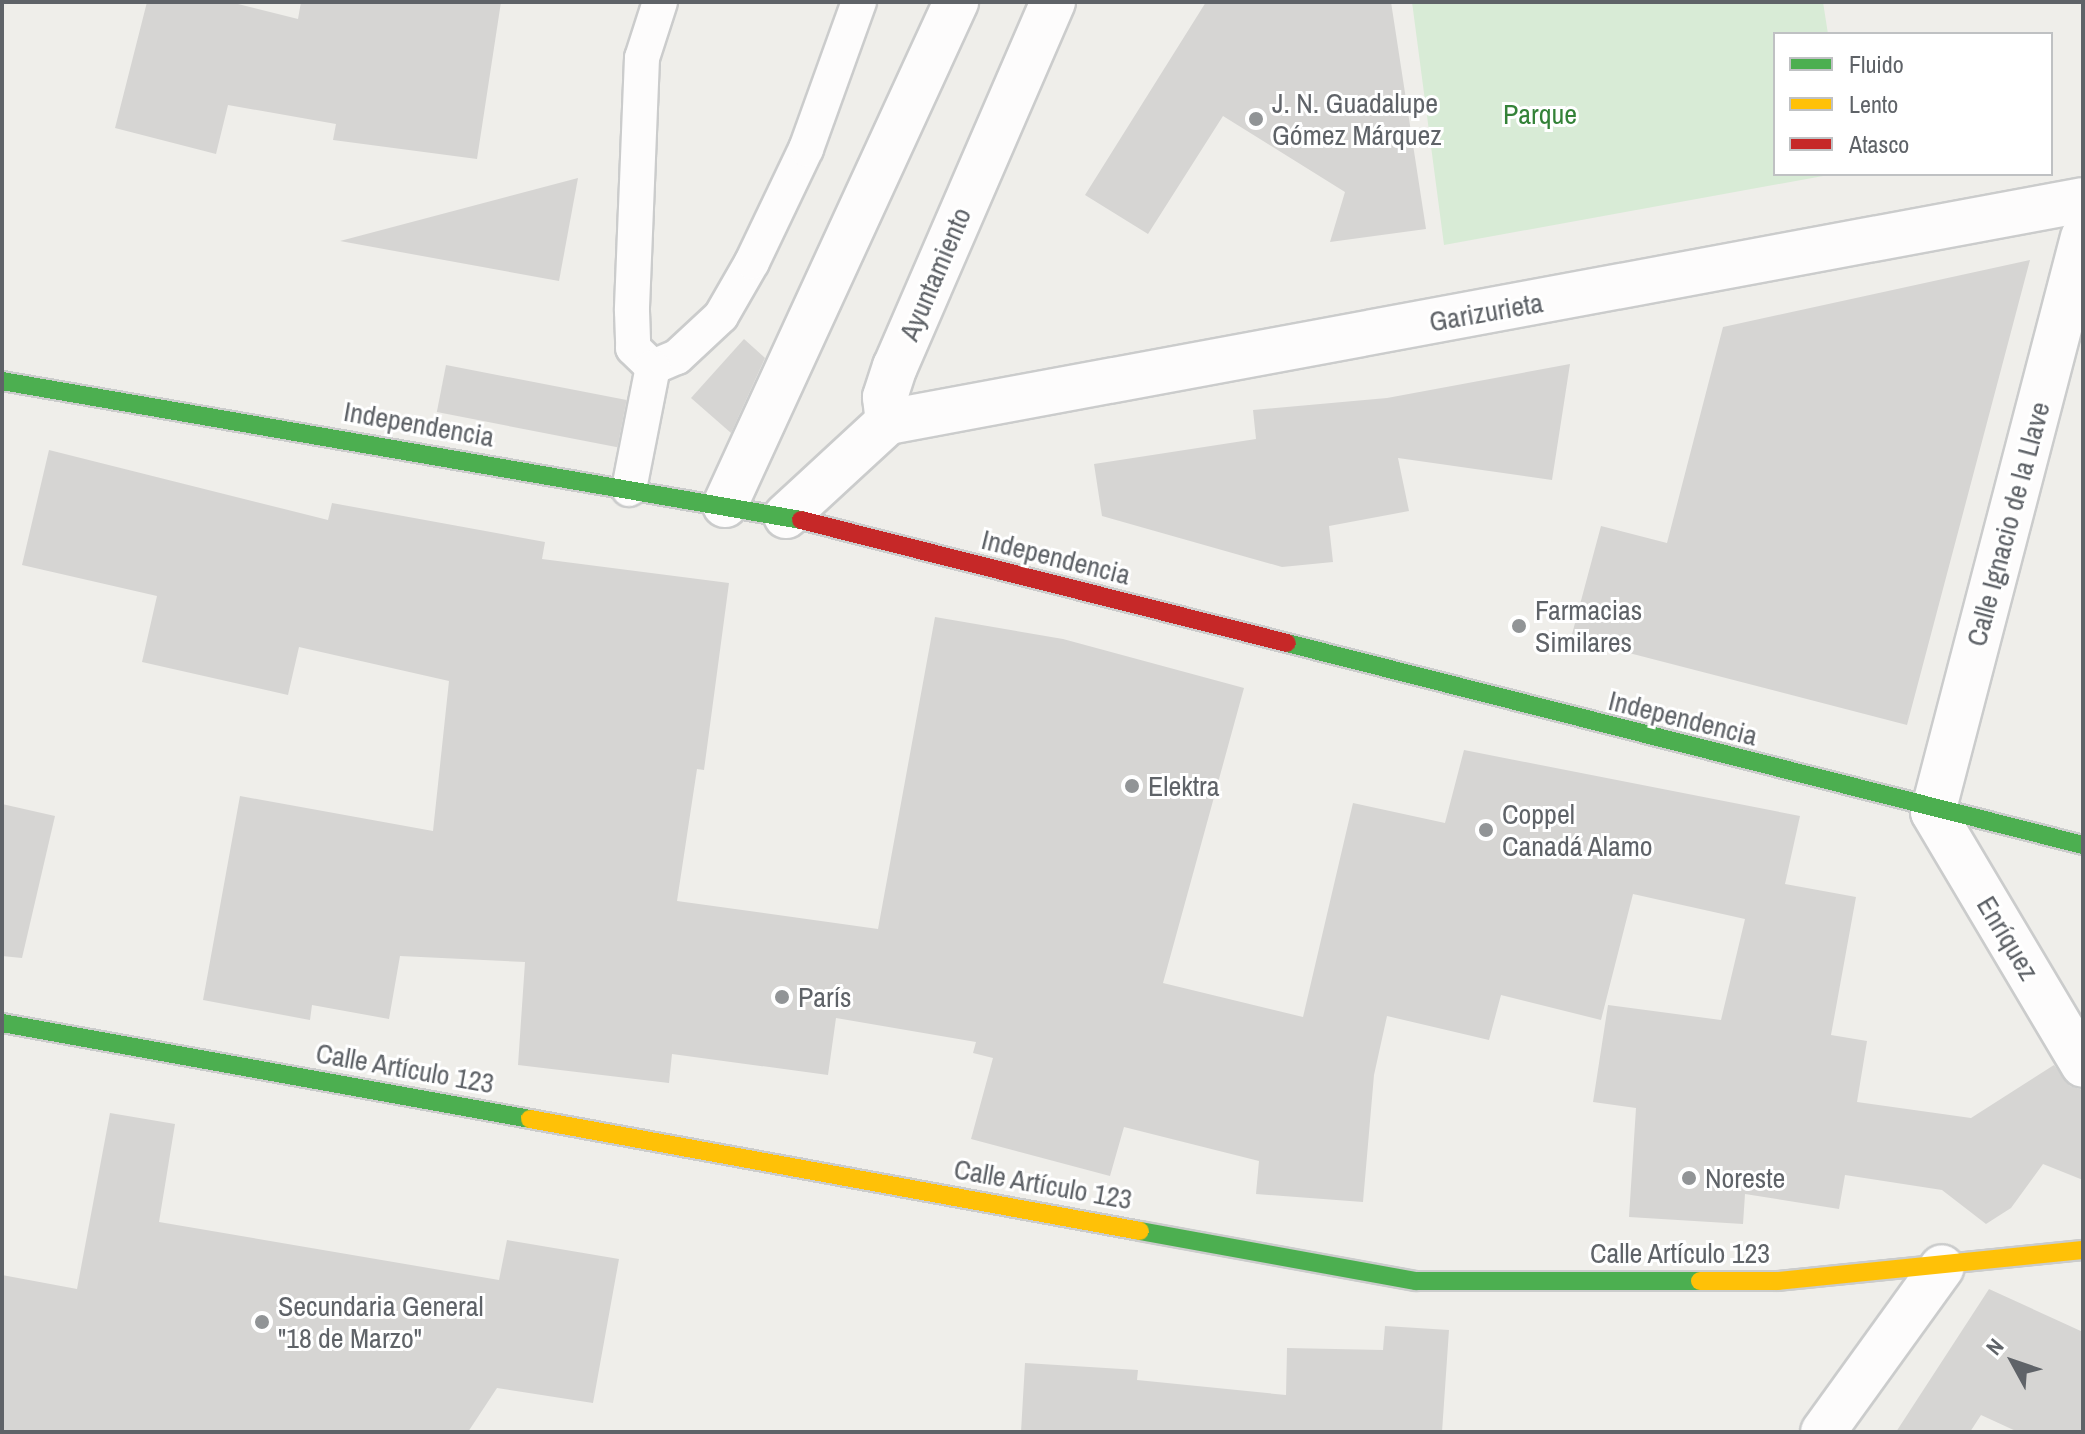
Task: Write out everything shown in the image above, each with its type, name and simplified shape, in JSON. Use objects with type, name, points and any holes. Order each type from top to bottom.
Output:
[{"type":"street","points":[[725,505],[956,2]]},
{"type":"street","name":"Ayuntamiento","points":[[888,422],[885,397],[895,367],[1053,2]]},
{"type":"street","name":"Garizurieta","points":[[888,422],[2083,200]]},
{"type":"street","name":"Calle Ignacio de la Llave","points":[[1933,812],[2083,237]]},
{"type":"street","name":"Independencia","points":[[2,381],[786,516],[1933,812],[2083,845]]},
{"type":"street","points":[[786,516],[888,422]]},
{"type":"street","name":"Enríquez","points":[[1933,812],[2083,1065]]},
{"type":"street","name":"Calle Artículo 123","points":[[2,1023],[1416,1281],[1778,1281],[1942,1267],[2083,1250]]},
{"type":"street","points":[[1823,1432],[1942,1267]]},
{"type":"lane","points":[[653,367],[633,348],[632,311],[642,58],[660,2]]},
{"type":"lane","points":[[653,367],[666,365],[721,316],[752,262],[806,149],[859,2]]},
{"type":"lane","points":[[629,489],[653,367]]},
{"type":"green space","name":"Parque","points":[[1412,2],[1823,2],[1828,32],[1773,32],[1773,176],[1823,176],[1444,245]]},
{"type":"building","points":[[147,2],[230,2],[298,19],[301,2],[501,2],[477,159],[333,140],[336,124],[228,105],[216,154],[115,128]]},
{"type":"building","points":[[1206,2],[1391,2],[1426,229],[1330,242],[1345,192],[1223,116],[1148,234],[1085,195]]},
{"type":"building","points":[[578,178],[559,281],[340,241]]},
{"type":"building","points":[[2030,260],[1907,725],[1571,638],[1601,526],[1667,543],[1723,327]]},
{"type":"building","points":[[744,339],[765,358],[731,433],[691,398]]},
{"type":"building","points":[[1570,364],[1552,480],[1398,458],[1409,511],[1329,526],[1333,562],[1282,567],[1102,516],[1094,464],[1256,439],[1253,410],[1387,398]]},
{"type":"building","points":[[446,365],[627,400],[617,447],[437,412]]},
{"type":"building","points":[[49,450],[328,520],[332,503],[545,542],[542,559],[729,583],[704,770],[697,769],[677,901],[878,929],[935,617],[1063,639],[1244,688],[1163,983],[1303,1017],[1353,803],[1445,823],[1464,750],[1800,816],[1785,884],[1856,897],[1831,1035],[1867,1041],[1857,1102],[1971,1118],[2054,1065],[2070,1086],[2083,1090],[2083,1180],[2043,1164],[2011,1208],[1986,1224],[1942,1190],[1845,1175],[1839,1209],[1745,1194],[1743,1224],[1629,1217],[1636,1108],[1593,1102],[1608,1005],[1721,1020],[1745,919],[1633,894],[1601,1020],[1501,995],[1489,1040],[1387,1016],[1374,1075],[1363,1202],[1256,1194],[1259,1161],[1124,1127],[1110,1176],[971,1139],[993,1058],[973,1053],[976,1042],[836,1018],[828,1075],[672,1054],[669,1083],[518,1065],[525,962],[400,956],[389,1019],[312,1005],[310,1020],[203,1000],[240,796],[433,831],[449,681],[299,647],[288,695],[142,662],[157,596],[22,565]]},
{"type":"building","points":[[2,804],[55,816],[22,958],[2,956]]},
{"type":"building","name":"Secundaria General \"18 de Marzo\"","points":[[110,1113],[175,1124],[159,1222],[499,1280],[507,1240],[619,1259],[593,1403],[497,1388],[468,1432],[2,1432],[2,1275],[77,1289]]},
{"type":"building","points":[[1989,1289],[2083,1332],[2083,1432],[2018,1432],[1981,1415],[1970,1432],[1896,1432]]},
{"type":"building","points":[[1385,1326],[1449,1330],[1442,1432],[1021,1432],[1025,1363],[1138,1370],[1137,1380],[1286,1395],[1287,1348],[1383,1350]]},
{"type":"traffic: fast","points":[[2,381],[801,520]]},
{"type":"traffic: fast","points":[[1287,643],[2083,845]]},
{"type":"traffic: fast","points":[[2,1023],[530,1119]]},
{"type":"traffic: fast","points":[[1140,1231],[1416,1281],[1700,1281]]},
{"type":"traffic: slow","points":[[530,1119],[1140,1231]]},
{"type":"traffic: slow","points":[[1700,1281],[1778,1281],[2083,1250]]},
{"type":"traffic: jam","points":[[801,520],[1287,643]]},
{"type":"place","name":"J. N. Guadalupe Gómez Márquez","points":[[1256,119]]},
{"type":"place","name":"Farmacias Similares","points":[[1519,626]]},
{"type":"place","name":"Elektra","points":[[1132,786]]},
{"type":"place","name":"Coppel Canadá Alamo","points":[[1486,830]]},
{"type":"place","name":"París","points":[[782,997]]},
{"type":"place","name":"Noreste","points":[[1689,1178]]},
{"type":"place","name":"Secundaria General \"18 de Marzo\"","points":[[262,1322]]}]
